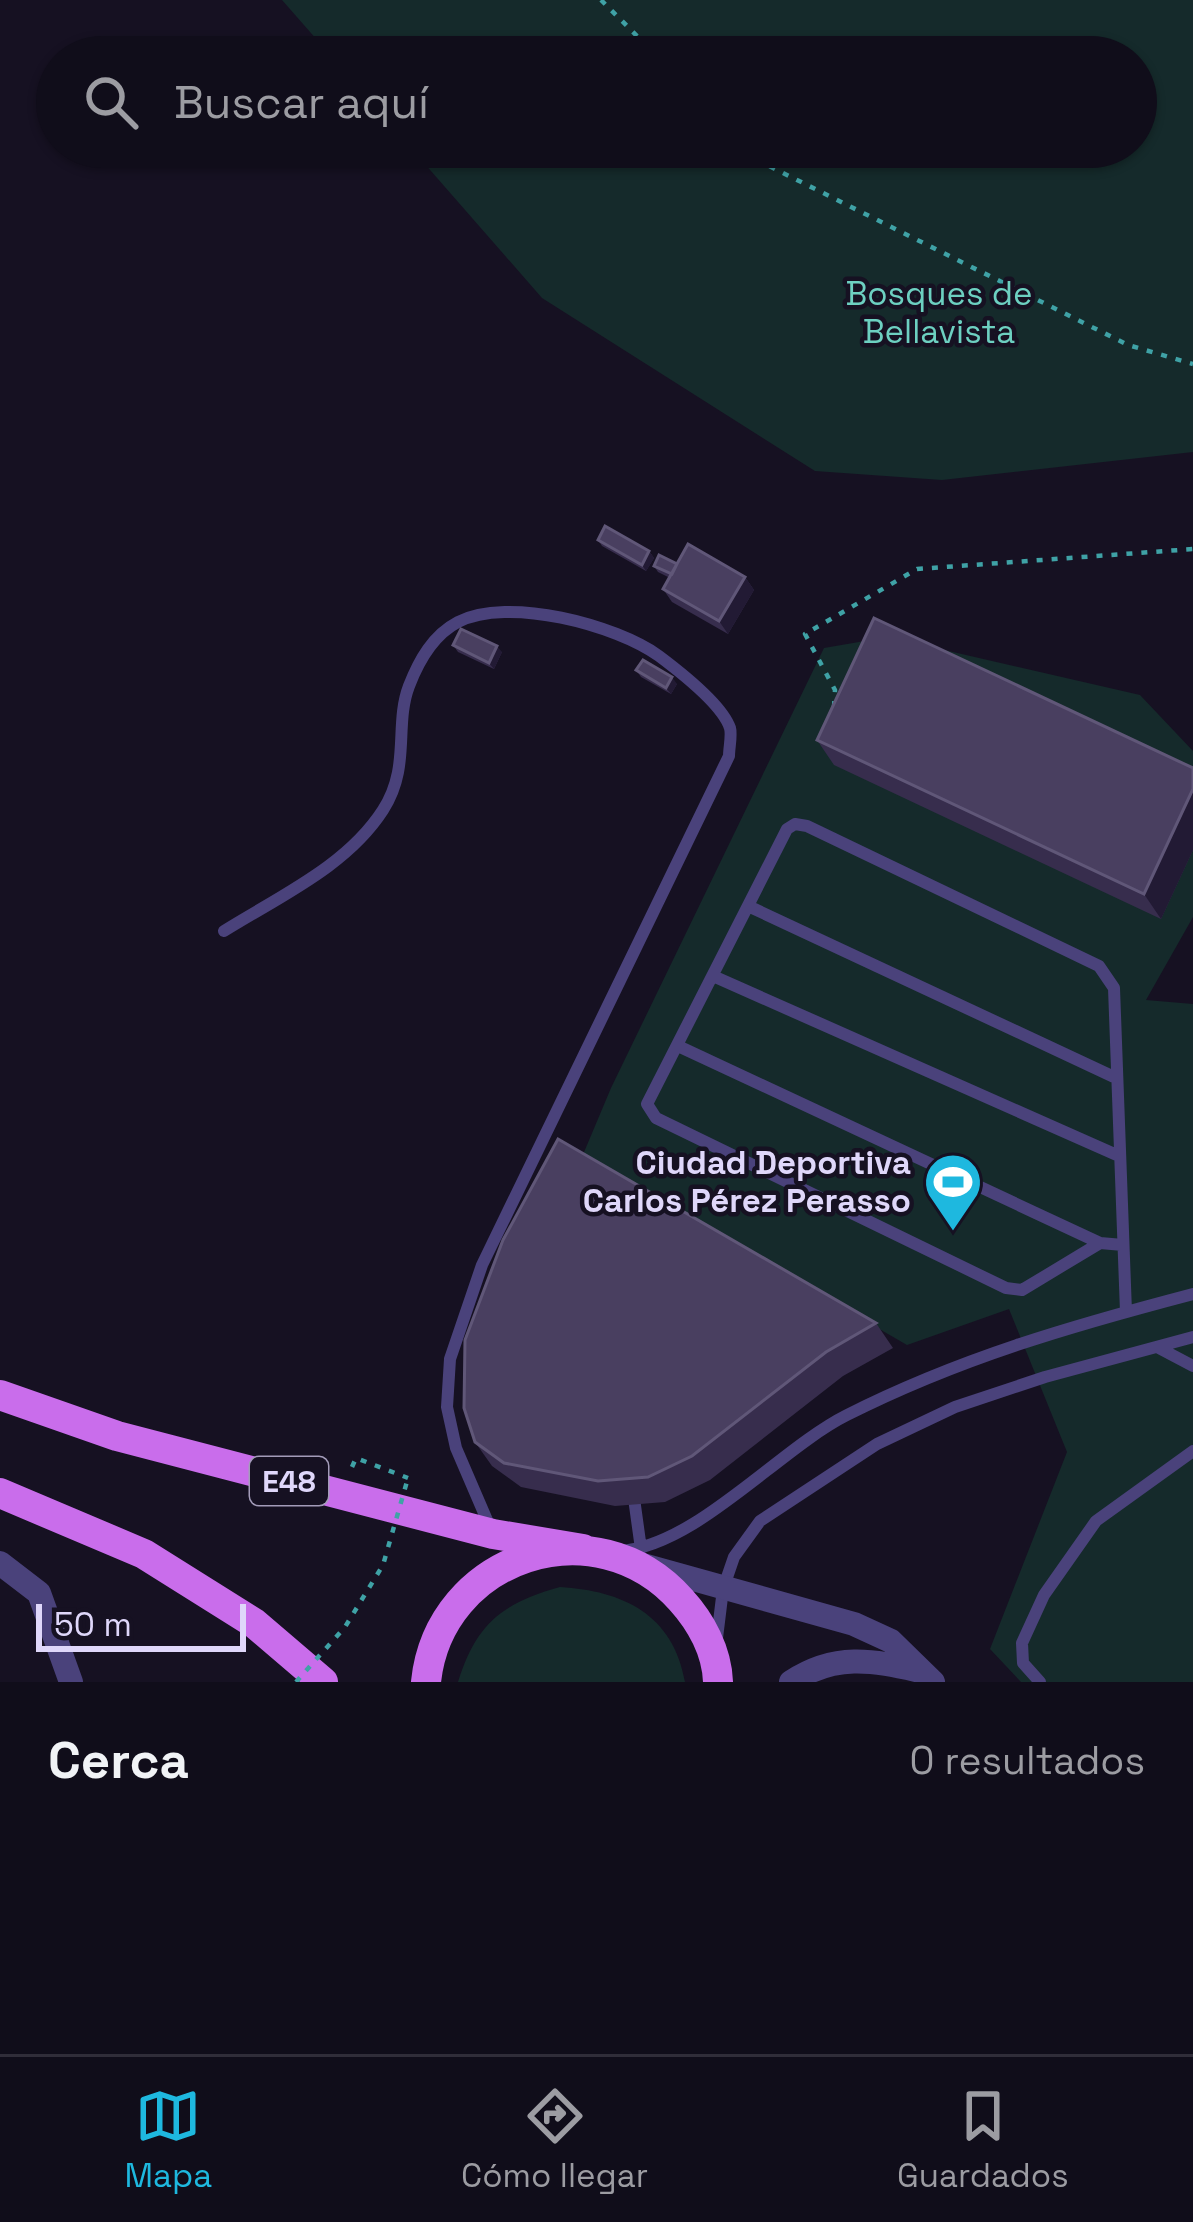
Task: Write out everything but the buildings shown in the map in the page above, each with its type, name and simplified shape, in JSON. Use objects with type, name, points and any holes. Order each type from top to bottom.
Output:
[{"type":"main road","name":"E48","points":[[0,1395],[117,1436],[493,1534],[614,1553],[667,1584],[696,1617],[718,1673]]},
{"type":"main road","points":[[1,1500],[144,1554],[254,1624],[323,1682]]},
{"type":"main road","points":[[426,1682],[429,1657],[451,1611],[487,1575],[532,1554],[614,1553]]},
{"type":"street","points":[[614,1553],[854,1624],[891,1641],[928,1677]]},
{"type":"street","points":[[0,1562],[39,1593],[71,1682]]},
{"type":"street","points":[[791,1682],[806,1672],[860,1658],[928,1677]]},
{"type":"lane","points":[[224,931],[351,851],[385,807],[402,764],[407,690],[433,640],[460,621],[499,611],[586,622],[656,654],[709,699],[730,728],[729,755],[482,1265],[450,1360],[448,1407],[456,1448],[493,1534]]},
{"type":"lane","points":[[1100,1243],[1022,1290],[1006,1288],[656,1118],[647,1104],[787,829],[795,824],[807,826],[1100,966],[1114,988],[1126,1312]]},
{"type":"lane","points":[[748,906],[1114,1077]]},
{"type":"lane","points":[[713,976],[1119,1156]]},
{"type":"lane","points":[[678,1046],[1100,1243],[1123,1245]]},
{"type":"lane","points":[[630,1470],[614,1553],[674,1534],[840,1418],[941,1370],[1030,1338],[1193,1294]]},
{"type":"lane","points":[[718,1673],[723,1588],[734,1557],[760,1521],[878,1444],[977,1400],[1193,1337]]},
{"type":"lane","points":[[1157,1346],[1193,1366]]},
{"type":"lane","points":[[1040,1682],[1023,1663],[1022,1643],[1044,1595],[1096,1521],[1193,1451]]},
{"type":"path","points":[[602,0],[637,36]]},
{"type":"path","points":[[773,168],[1128,345],[1193,364]]},
{"type":"path","points":[[832,725],[835,690],[805,634],[917,569],[1193,549]]},
{"type":"path","points":[[296,1682],[345,1627],[383,1565],[408,1478],[356,1458]]},
{"type":"green space","name":"Bosques de Bellavista","points":[[282,0],[1193,0],[1193,452],[942,480],[815,471],[542,298],[428,168],[1157,168],[1157,36],[314,36]]},
{"type":"green space","name":"Ciudad Deportiva Carlos Pérez Perasso","points":[[888,637],[1140,695],[1193,751],[1193,917],[1146,1000],[1193,1004],[1193,1682],[1021,1682],[990,1649],[1067,1452],[1009,1309],[907,1345],[582,1157],[824,648]]},
{"type":"green space","points":[[560,1587],[604,1594],[642,1610],[669,1639],[685,1682],[458,1682],[473,1645],[494,1619],[522,1600]]},
{"type":"place","name":"Ciudad Deportiva Carlos Pérez Perasso","points":[[953,1233]]}]
